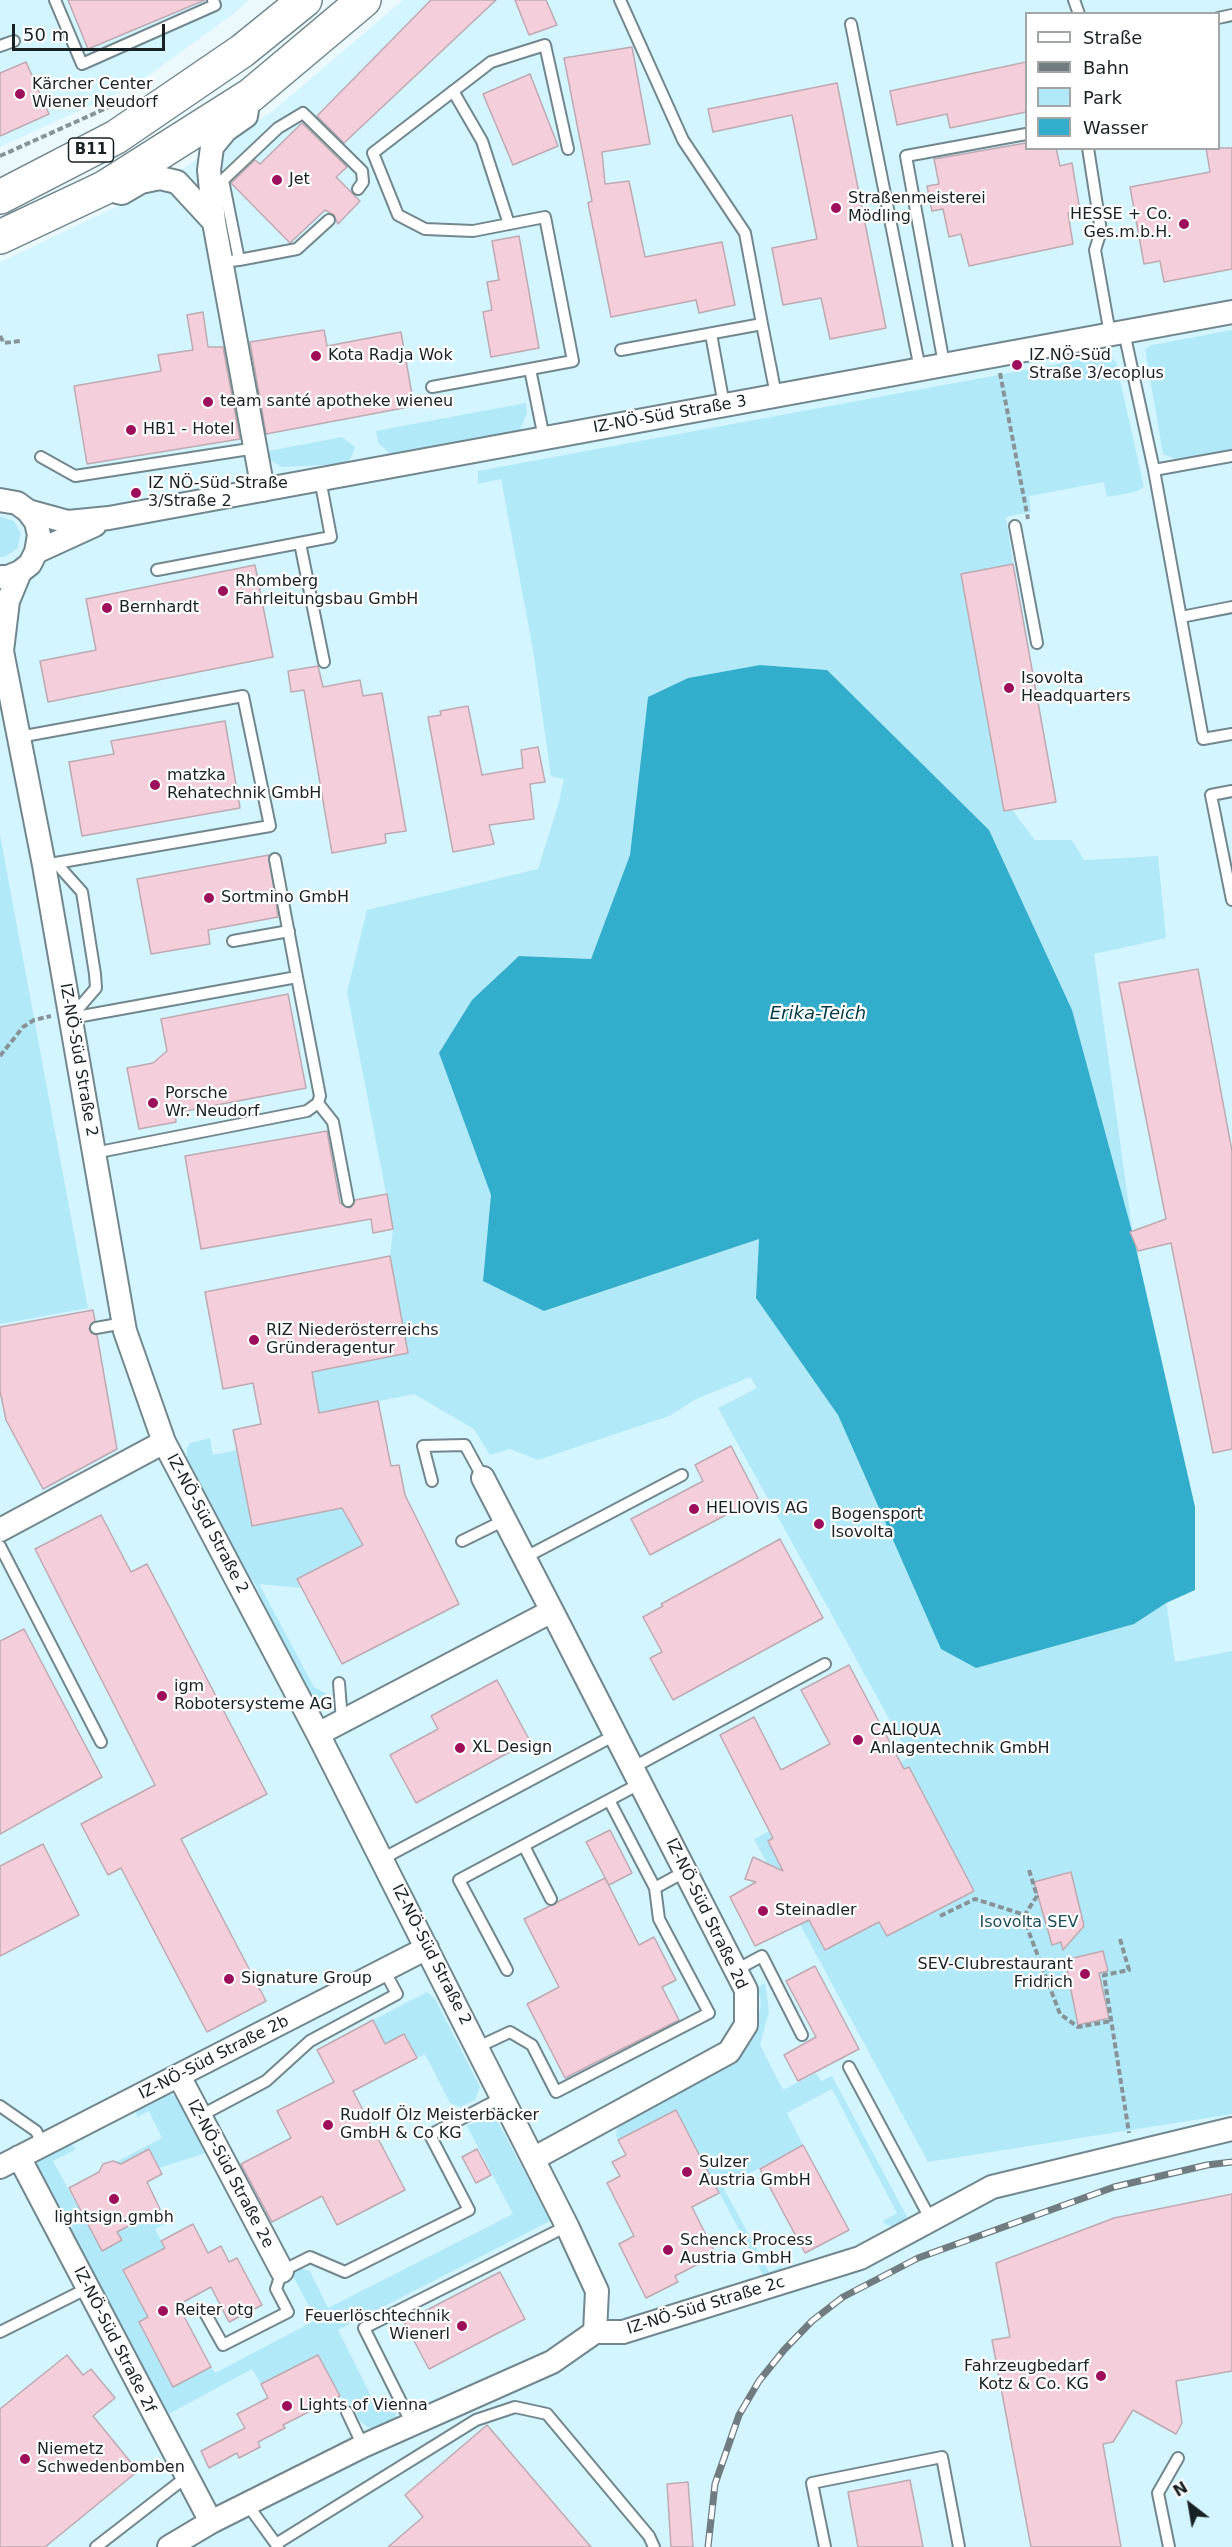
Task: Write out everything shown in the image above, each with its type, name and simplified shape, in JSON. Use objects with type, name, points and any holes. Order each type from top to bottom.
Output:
[{"type":"main road","name":"B11","points":[[0,197],[116,137],[243,51],[305,0]]},
{"type":"main road","name":"B11","points":[[0,237],[104,188],[251,95],[364,0]]},
{"type":"street","points":[[251,95],[246,117],[226,130],[212,147],[209,170],[214,222],[230,261],[255,448],[264,490]]},
{"type":"street","points":[[104,188],[122,193],[141,182],[160,178],[177,182],[214,222]]},
{"type":"street","name":"IZ-NÖ-Süd Straße 3","points":[[15,505],[68,522],[109,518],[1232,312]]},
{"type":"street","points":[[0,483],[15,505],[36,522],[39,535],[36,552]]},
{"type":"street","name":"IZ-NÖ-Süd Straße 3","points":[[36,552],[109,518]]},
{"type":"street","name":"IZ-NÖ-Süd Straße 2","points":[[36,552],[30,564],[10,574],[1,646],[19,737],[50,864],[70,1014],[124,1323],[164,1442],[318,1734],[567,2226],[597,2291],[595,2332]]},
{"type":"street","points":[[0,1530],[164,1442]]},
{"type":"street","name":"IZ-NÖ-Süd Straße 2d","points":[[483,1478],[746,1990],[746,2025],[729,2052],[533,2159]]},
{"type":"street","points":[[318,1734],[552,1611]]},
{"type":"street","name":"IZ-NÖ-Süd Straße 2b","points":[[10,2162],[427,1948]]},
{"type":"street","name":"IZ-NÖ-Süd Straße 2e","points":[[179,2076],[282,2271]]},
{"type":"street","name":"IZ-NÖ-Süd Straße 2c","points":[[595,2332],[623,2332],[860,2258],[992,2187],[1232,2129]]},
{"type":"street","name":"IZ-NÖ-Süd Straße 2f","points":[[10,2162],[87,2288],[185,2478],[211,2522]]},
{"type":"street","points":[[169,2547],[211,2522],[363,2446],[552,2362],[595,2332]]},
{"type":"lane","points":[[55,0],[82,64],[215,5],[213,0]]},
{"type":"lane","points":[[620,0],[683,140],[745,233],[776,395]]},
{"type":"lane","points":[[852,24],[920,369]]},
{"type":"lane","points":[[0,46],[14,40]]},
{"type":"lane","points":[[432,387],[573,361],[545,217],[474,231],[425,229],[398,215],[373,153],[491,62],[545,45],[568,148]]},
{"type":"lane","points":[[453,91],[482,141],[509,224]]},
{"type":"lane","points":[[329,220],[297,249],[230,261],[223,180],[278,129],[303,113],[362,171],[363,182],[358,189]]},
{"type":"lane","points":[[944,364],[906,156],[1025,134]]},
{"type":"lane","points":[[1088,150],[1101,231],[1095,250],[1154,470],[1203,739],[1232,734]]},
{"type":"lane","points":[[621,350],[762,324]]},
{"type":"lane","points":[[711,334],[724,405]]},
{"type":"lane","points":[[530,369],[544,438]]},
{"type":"lane","points":[[41,457],[75,476],[255,448]]},
{"type":"lane","points":[[1154,470],[1232,456]]},
{"type":"lane","points":[[157,570],[331,537],[320,479]]},
{"type":"lane","points":[[1015,526],[1037,643]]},
{"type":"lane","points":[[300,543],[324,662]]},
{"type":"lane","points":[[1181,617],[1232,607]]},
{"type":"lane","points":[[19,737],[243,696],[270,826],[50,864]]},
{"type":"lane","points":[[1232,791],[1211,795],[1232,900]]},
{"type":"lane","points":[[94,1153],[307,1111],[318,1103],[320,1096],[275,859]]},
{"type":"lane","points":[[50,864],[82,892],[96,974],[96,988],[70,1014]]},
{"type":"lane","points":[[233,941],[289,931]]},
{"type":"lane","points":[[70,1014],[297,977]]},
{"type":"lane","points":[[318,1103],[333,1122],[348,1202]]},
{"type":"lane","points":[[96,1328],[124,1323]]},
{"type":"lane","points":[[432,1481],[423,1446],[465,1445],[483,1478]]},
{"type":"lane","points":[[524,1558],[682,1475]]},
{"type":"lane","points":[[462,1541],[505,1520]]},
{"type":"lane","points":[[0,1546],[101,1742]]},
{"type":"lane","points":[[507,1970],[459,1880],[609,1800],[636,1775],[825,1664]]},
{"type":"lane","points":[[339,1683],[342,1721]]},
{"type":"lane","points":[[382,1859],[615,1735]]},
{"type":"lane","points":[[478,2047],[510,2031],[532,2045],[556,2092],[709,2013],[659,1919],[655,1888],[609,1800]]},
{"type":"lane","points":[[524,1845],[551,1899]]},
{"type":"lane","points":[[655,1888],[686,1872]]},
{"type":"lane","points":[[736,1970],[762,1956],[802,2035]]},
{"type":"lane","points":[[200,2116],[266,2081],[310,2041],[397,1994],[384,1970]]},
{"type":"lane","points":[[849,2067],[931,2220]]},
{"type":"lane","points":[[204,2311],[223,2345],[288,2312],[276,2289],[282,2271],[310,2257],[345,2272],[469,2210],[430,2134],[503,2097]]},
{"type":"lane","points":[[0,2106],[36,2131],[43,2145]]},
{"type":"lane","points":[[412,2424],[364,2328],[567,2226]]},
{"type":"lane","points":[[0,2332],[87,2288]]},
{"type":"lane","points":[[247,2504],[277,2546],[476,2420],[515,2408],[547,2414],[649,2536],[654,2547]]},
{"type":"lane","points":[[347,2412],[363,2446]]},
{"type":"lane","points":[[825,2547],[812,2483],[942,2457],[959,2547]]},
{"type":"lane","points":[[1169,2547],[1158,2493],[1178,2458]]},
{"type":"lane","points":[[96,2547],[185,2478]]},
{"type":"lane","points":[[109,2537],[117,2547]]},
{"type":"path","points":[[0,336],[4,344],[20,341]]},
{"type":"path","points":[[997,355],[1029,524]]},
{"type":"path","points":[[0,1056],[23,1027],[34,1020],[70,1014]]},
{"type":"path","points":[[1023,1917],[1037,1896],[1029,1870]]},
{"type":"path","points":[[940,1916],[975,1899],[1022,1914],[1060,2014],[1078,2027],[1111,2021]]},
{"type":"path","points":[[1120,1939],[1129,1970],[1104,1976],[1133,2154]]},
{"type":"shaded area","points":[[0,0],[249,0],[232,15],[135,85],[0,147]]},
{"type":"shaded area","points":[[403,0],[1232,0],[1232,2547],[0,2547],[0,1324],[88,1307],[0,833],[0,262],[139,196],[273,111]]},
{"type":"green space","points":[[1232,330],[1232,451],[1178,460],[1163,454],[1145,349],[1152,345]]},
{"type":"green space","name":"Isovolta SEV","points":[[1101,356],[1111,358],[1116,362],[1144,487],[1135,492],[1107,497],[1104,482],[1029,496],[1031,512],[1006,517],[1013,564],[962,574],[1002,797],[1035,840],[1072,840],[1084,860],[1158,856],[1166,938],[1094,954],[1133,1235],[1072,1010],[827,670],[760,665],[688,678],[648,697],[630,855],[591,959],[519,956],[439,1053],[491,1195],[484,1281],[545,1311],[759,1239],[756,1298],[838,1415],[892,1539],[1143,1443],[1175,1662],[1232,1651],[1232,2114],[928,2162],[754,1839],[910,1757],[718,1408],[757,1388],[750,1377],[696,1399],[669,1416],[538,1460],[510,1449],[490,1455],[474,1429],[414,1394],[319,1413],[312,1372],[408,1353],[390,1256],[393,1229],[347,992],[367,910],[538,869],[559,802],[564,779],[551,776],[533,650],[501,479],[478,484],[478,471]]},
{"type":"green space","points":[[526,403],[527,413],[519,432],[393,456],[378,443],[376,431]]},
{"type":"green space","points":[[342,437],[355,447],[346,464],[282,467],[268,459],[264,452]]},
{"type":"green space","points":[[0,517],[14,521],[21,534],[17,549],[4,557],[0,557]]},
{"type":"green space","points":[[0,834],[88,1308],[0,1324]]},
{"type":"green space","points":[[210,1438],[213,1455],[237,1450],[342,1508],[363,1545],[297,1579],[301,1588],[259,1584],[314,1687],[327,1694],[327,1700],[324,1702],[306,1690],[266,1616],[269,1614],[254,1582],[240,1567],[187,1459],[187,1448],[190,1443]]},
{"type":"green space","points":[[765,1983],[769,2011],[760,2045],[783,2090],[816,2073],[821,2081],[832,2076],[907,2217],[906,2225],[900,2229],[885,2224],[883,2221],[897,2213],[832,2089],[787,2113],[803,2145],[723,2187],[769,2272],[782,2266],[780,2275],[753,2280],[763,2275],[676,2111],[618,2140],[616,2135],[618,2125],[741,2057],[756,2034],[761,2002],[757,1987]]},
{"type":"green space","points":[[427,1992],[435,1999],[480,2087],[475,2100],[460,2107],[450,2103],[425,2054],[417,2058],[404,2034],[385,2044],[373,2020]]},
{"type":"green space","points":[[162,2094],[171,2094],[178,2099],[206,2153],[159,2168],[118,2166],[116,2162],[162,2138],[149,2111],[137,2117],[136,2113],[137,2107]]},
{"type":"green space","points":[[489,2116],[497,2120],[550,2221],[338,2330],[376,2406],[390,2399],[396,2411],[396,2417],[391,2422],[375,2429],[367,2427],[360,2421],[351,2404],[340,2396],[318,2355],[261,2384],[252,2369],[165,2416],[38,2171],[38,2162],[43,2156],[65,2144],[71,2144],[76,2149],[53,2161],[102,2251],[122,2240],[117,2232],[160,2209],[167,2223],[155,2229],[165,2248],[123,2270],[148,2317],[139,2322],[211,2367],[215,2373],[316,2320],[292,2274],[299,2268],[310,2271],[328,2308],[513,2214],[467,2126]]},
{"type":"water","name":"Erika-Teich","points":[[760,665],[827,670],[989,830],[1072,1010],[1133,1235],[1195,1507],[1195,1590],[1166,1603],[1134,1624],[976,1668],[941,1649],[838,1415],[756,1298],[759,1239],[544,1311],[483,1281],[491,1195],[439,1053],[472,1000],[519,956],[591,959],[630,855],[648,697],[688,678]]},
{"type":"building","points":[[68,0],[205,0],[88,49]]},
{"type":"building","points":[[431,0],[496,0],[344,143],[317,116]]},
{"type":"building","points":[[515,0],[546,0],[557,25],[529,35]]},
{"type":"building","points":[[632,47],[650,144],[602,152],[605,184],[629,181],[645,257],[722,242],[735,305],[699,313],[696,300],[611,317],[588,203],[592,201],[564,58]]},
{"type":"building","name":"Kärcher Center Wiener Neudorf","points":[[26,62],[49,114],[0,136],[0,73]]},
{"type":"building","points":[[1025,62],[1025,112],[950,128],[947,114],[897,125],[890,91]]},
{"type":"building","points":[[530,74],[558,146],[513,165],[483,94]]},
{"type":"building","name":"Straßenmeisterei Mödling","points":[[837,83],[886,328],[830,339],[821,298],[783,305],[772,248],[817,239],[792,115],[713,132],[708,109]]},
{"type":"building","points":[[302,123],[347,167],[336,177],[360,201],[338,224],[334,215],[325,210],[290,243],[231,183],[255,160],[260,164]]},
{"type":"building","points":[[1025,143],[1025,150],[1056,150],[1060,166],[1072,163],[1080,211],[1068,213],[1073,244],[969,266],[961,234],[949,237],[943,209],[932,211],[927,186],[939,184],[934,159]]},
{"type":"building","name":"HESSE + Co. Ges.m.b.H.","points":[[1232,148],[1232,269],[1164,282],[1160,261],[1144,264],[1130,187],[1210,172],[1206,150]]},
{"type":"building","points":[[519,236],[539,348],[491,357],[483,312],[492,310],[487,282],[499,280],[492,241]]},
{"type":"building","points":[[203,312],[208,347],[223,347],[240,439],[87,464],[74,386],[161,371],[158,355],[193,350],[187,315]]},
{"type":"building","points":[[324,330],[327,346],[401,332],[414,406],[266,434],[250,342]]},
{"type":"building","name":"Isovolta Headquarters","points":[[1013,564],[1056,802],[1004,811],[961,574]]},
{"type":"building","points":[[255,565],[273,657],[48,702],[40,661],[96,650],[86,599]]},
{"type":"building","points":[[318,666],[323,687],[360,680],[363,696],[382,693],[406,831],[385,834],[386,843],[332,853],[304,690],[291,692],[288,671]]},
{"type":"building","points":[[468,706],[482,775],[523,768],[521,750],[538,747],[545,782],[530,784],[534,819],[489,825],[494,844],[453,852],[428,717],[441,715],[440,711]]},
{"type":"building","name":"matzka Rehatechnik GmbH","points":[[225,721],[240,808],[82,836],[69,762],[114,754],[111,741]]},
{"type":"building","name":"Sortmino GmbH","points":[[269,855],[278,917],[208,930],[210,944],[151,954],[137,879]]},
{"type":"building","points":[[1198,969],[1232,1151],[1232,1449],[1213,1453],[1171,1243],[1138,1251],[1130,1232],[1166,1219],[1119,983]]},
{"type":"building","points":[[288,994],[306,1088],[175,1113],[176,1122],[139,1129],[127,1068],[153,1063],[167,1051],[161,1019]]},
{"type":"building","points":[[327,1131],[340,1203],[350,1208],[355,1200],[387,1194],[393,1229],[373,1233],[371,1219],[201,1249],[185,1156]]},
{"type":"building","points":[[390,1256],[408,1353],[312,1372],[319,1413],[378,1401],[391,1466],[399,1465],[405,1495],[459,1604],[342,1664],[297,1579],[363,1545],[342,1508],[252,1526],[233,1430],[261,1424],[253,1383],[223,1389],[205,1292]]},
{"type":"building","points":[[93,1310],[95,1321],[89,1329],[91,1333],[97,1335],[117,1449],[43,1489],[6,1420],[0,1391],[0,1327]]},
{"type":"building","name":"HELIOVIS AG","points":[[731,1446],[758,1498],[650,1555],[631,1519],[703,1481],[695,1465]]},
{"type":"building","name":"igm Robotersysteme AG","points":[[101,1515],[131,1572],[147,1564],[267,1794],[181,1839],[266,2001],[207,2032],[121,1868],[108,1875],[81,1824],[155,1785],[35,1549]]},
{"type":"building","points":[[780,1539],[823,1618],[673,1700],[650,1658],[662,1652],[643,1617],[663,1606],[661,1604]]},
{"type":"building","points":[[24,1629],[102,1777],[0,1834],[0,1641]]},
{"type":"building","points":[[849,1665],[904,1769],[909,1767],[974,1891],[887,1936],[879,1922],[825,1950],[809,1920],[755,1946],[730,1897],[756,1882],[745,1879],[753,1857],[783,1871],[768,1841],[773,1838],[720,1735],[754,1717],[781,1770],[830,1744],[801,1690]]},
{"type":"building","name":"XL Design","points":[[497,1680],[530,1741],[416,1803],[390,1755],[438,1729],[431,1716]]},
{"type":"building","points":[[610,1830],[632,1873],[609,1885],[586,1842]]},
{"type":"building","points":[[43,1844],[79,1915],[0,1956],[0,1866]]},
{"type":"building","points":[[1071,1872],[1084,1926],[1063,1950],[1061,1942],[1052,1945],[1034,1882]]},
{"type":"building","points":[[605,1878],[639,1945],[654,1937],[676,1980],[662,1987],[679,2020],[565,2078],[527,2004],[559,1987],[524,1919]]},
{"type":"building","points":[[1103,1951],[1108,1971],[1099,1973],[1109,2018],[1078,2025],[1065,1960]]},
{"type":"building","points":[[815,1966],[859,2049],[798,2081],[784,2055],[816,2037],[786,1981]]},
{"type":"building","name":"Rudolf Ölz Meisterbäcker GmbH & Co KG","points":[[373,2020],[385,2044],[404,2034],[417,2058],[353,2091],[405,2190],[337,2225],[322,2196],[272,2222],[241,2164],[291,2138],[277,2111],[334,2082],[317,2050]]},
{"type":"building","points":[[676,2110],[719,2193],[692,2207],[716,2255],[675,2276],[678,2282],[646,2298],[619,2244],[634,2236],[607,2183],[620,2176],[612,2162],[626,2155],[618,2140]]},
{"type":"building","points":[[803,2145],[849,2230],[805,2253],[760,2169]]},
{"type":"building","name":"lightsign.gmbh","points":[[149,2149],[162,2174],[147,2182],[160,2209],[117,2232],[122,2240],[102,2251],[69,2188],[99,2172],[103,2164],[113,2161],[121,2164]]},
{"type":"building","points":[[477,2149],[491,2175],[476,2183],[462,2157]]},
{"type":"building","name":"Fahrzeugbedarf Kotz & Co. KG","points":[[1232,2194],[1232,2371],[1176,2381],[1182,2423],[1176,2434],[1133,2410],[1113,2442],[1103,2444],[1121,2547],[1031,2547],[992,2340],[1010,2337],[996,2263],[1114,2218]]},
{"type":"building","name":"Reiter otg","points":[[193,2224],[208,2253],[221,2246],[229,2262],[237,2258],[262,2305],[229,2322],[211,2287],[178,2305],[211,2367],[173,2387],[139,2322],[148,2317],[123,2270],[165,2248],[161,2241]]},
{"type":"building","points":[[500,2272],[525,2319],[429,2369],[404,2322]]},
{"type":"building","points":[[67,2355],[83,2375],[91,2369],[115,2398],[93,2416],[138,2471],[45,2547],[0,2547],[0,2409]]},
{"type":"building","name":"Lights of Vienna","points":[[318,2355],[340,2396],[283,2425],[285,2428],[258,2442],[260,2447],[239,2458],[237,2453],[209,2468],[201,2451],[245,2428],[237,2414],[268,2398],[261,2384]]},
{"type":"building","points":[[487,2425],[591,2547],[388,2547],[423,2517],[405,2495]]},
{"type":"building","points":[[910,2480],[923,2547],[858,2547],[848,2492]]},
{"type":"building","points":[[688,2482],[693,2547],[671,2547],[667,2484]]},
{"type":"railway","points":[[708,2547],[715,2484],[739,2415],[759,2381],[784,2350],[812,2321],[843,2297],[918,2258],[1114,2187],[1207,2165],[1232,2162]]},
{"type":"place","name":"Kärcher Center Wiener Neudorf","points":[[20,94]]},
{"type":"place","name":"Jet","points":[[277,180]]},
{"type":"place","name":"Straßenmeisterei Mödling","points":[[836,208]]},
{"type":"place","name":"HESSE + Co. Ges.m.b.H.","points":[[1184,224]]},
{"type":"place","name":"Kota Radja Wok","points":[[316,356]]},
{"type":"place","name":"IZ NÖ-Süd Straße 3/ecoplus","points":[[1017,365]]},
{"type":"place","name":"team santé apotheke wieneu","points":[[208,402]]},
{"type":"place","name":"HB1 - Hotel","points":[[131,430]]},
{"type":"place","name":"IZ NÖ-Süd Straße 3/Straße 2","points":[[136,493]]},
{"type":"place","name":"Rhomberg Fahrleitungsbau GmbH","points":[[223,591]]},
{"type":"place","name":"Bernhardt","points":[[107,608]]},
{"type":"place","name":"Isovolta Headquarters","points":[[1009,688]]},
{"type":"place","name":"matzka Rehatechnik GmbH","points":[[155,785]]},
{"type":"place","name":"Sortmino GmbH","points":[[209,898]]},
{"type":"place","name":"Porsche Wr. Neudorf","points":[[153,1103]]},
{"type":"place","name":"RIZ Niederösterreichs Gründeragentur","points":[[254,1340]]},
{"type":"place","name":"HELIOVIS AG","points":[[694,1509]]},
{"type":"place","name":"Bogensport Isovolta","points":[[819,1524]]},
{"type":"place","name":"igm Robotersysteme AG","points":[[162,1696]]},
{"type":"place","name":"CALIQUA Anlagentechnik GmbH","points":[[858,1740]]},
{"type":"place","name":"XL Design","points":[[460,1748]]},
{"type":"place","name":"Steinadler","points":[[763,1911]]},
{"type":"place","name":"SEV-Clubrestaurant Fridrich","points":[[1085,1974]]},
{"type":"place","name":"Signature Group","points":[[229,1979]]},
{"type":"place","name":"Rudolf Ölz Meisterbäcker GmbH & Co KG","points":[[328,2125]]},
{"type":"place","name":"Sulzer Austria GmbH","points":[[687,2172]]},
{"type":"place","name":"lightsign.gmbh","points":[[114,2199]]},
{"type":"place","name":"Schenck Process Austria GmbH","points":[[668,2250]]},
{"type":"place","name":"Reiter otg","points":[[163,2311]]},
{"type":"place","name":"Feuerlöschtechnik Wienerl","points":[[462,2326]]},
{"type":"place","name":"Fahrzeugbedarf Kotz & Co. KG","points":[[1101,2376]]},
{"type":"place","name":"Lights of Vienna","points":[[287,2406]]},
{"type":"place","name":"Niemetz Schwedenbomben","points":[[25,2459]]}]
